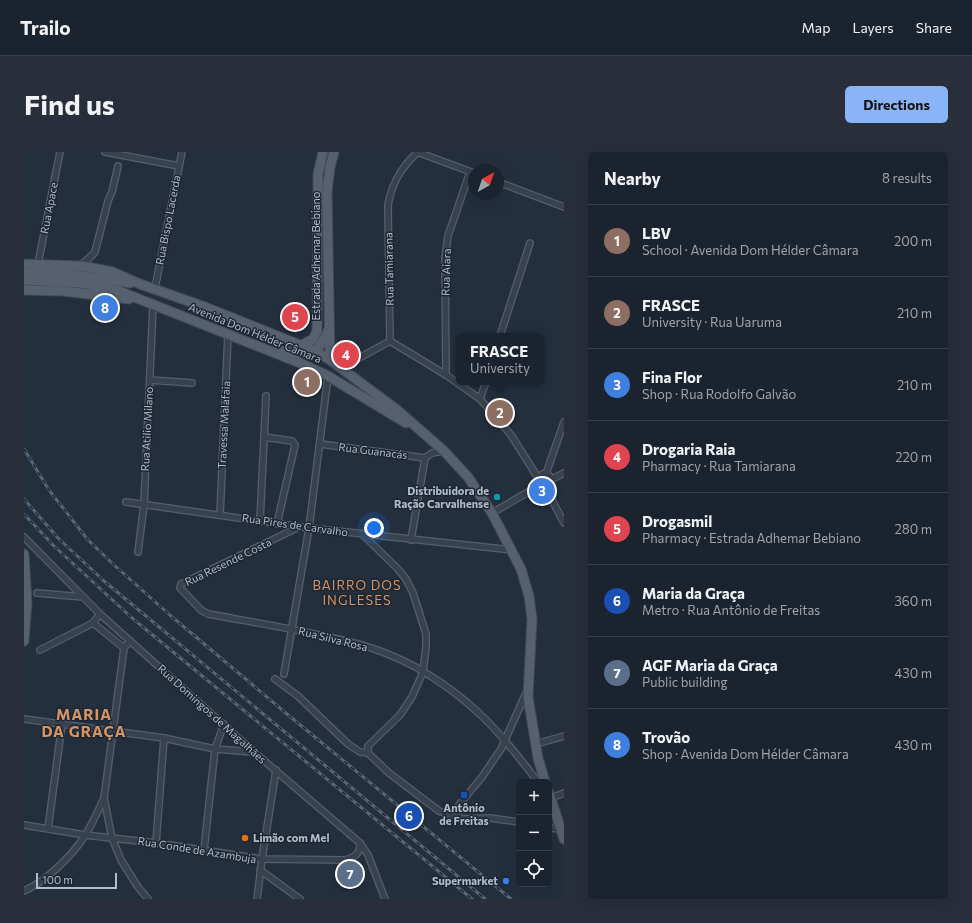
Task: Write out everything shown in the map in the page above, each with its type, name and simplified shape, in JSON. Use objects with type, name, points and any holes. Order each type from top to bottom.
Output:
[{"type":"main road","name":"Estrada Adhemar Bebiano","points":[[302,344],[313,339],[318,331],[318,174],[323,152]]},
{"type":"main road","name":"Estrada Adhemar Bebiano","points":[[330,360],[327,192],[334,152]]},
{"type":"main road","name":"Avenida Dom Hélder Câmara","points":[[24,264],[82,266],[112,272],[140,284],[155,288],[302,344],[330,360],[396,409],[418,430],[444,451],[468,478],[492,513],[512,550],[526,583],[531,607],[532,629],[527,690],[538,758],[544,779]]},
{"type":"main road","points":[[24,273],[70,278]]},
{"type":"main road","name":"Avenida Dom Hélder Câmara","points":[[70,278],[140,284]]},
{"type":"main road","name":"Avenida Dom Hélder Câmara","points":[[70,278],[119,292],[246,341],[328,376],[418,430]]},
{"type":"main road","points":[[24,280],[70,278]]},
{"type":"main road","name":"Avenida Dom Hélder Câmara","points":[[24,290],[63,291],[142,301]]},
{"type":"main road","points":[[198,323],[203,321],[208,316],[205,307]]},
{"type":"main road","points":[[246,341],[291,353],[304,353],[315,351],[324,340],[329,327]]},
{"type":"main road","points":[[24,554],[27,602],[24,640]]},
{"type":"main road","points":[[552,803],[564,839]]},
{"type":"street","name":"Rua Apace","points":[[38,264],[60,152]]},
{"type":"street","points":[[105,152],[179,166]]},
{"type":"street","name":"Rua Bispo Lacerda","points":[[155,288],[182,152]]},
{"type":"street","points":[[418,152],[468,171]]},
{"type":"street","name":"Rua Tamiarana","points":[[390,341],[388,205],[390,193],[396,178],[402,168],[418,152]]},
{"type":"street","points":[[82,266],[85,260],[92,256],[95,252],[118,166]]},
{"type":"street","name":"Rua Aiara","points":[[446,376],[444,258],[448,236],[468,183]]},
{"type":"street","points":[[504,184],[564,207]]},
{"type":"street","points":[[501,333],[530,243]]},
{"type":"street","name":"Rua Atilio Milano","points":[[138,552],[144,505],[153,306]]},
{"type":"street","name":"Travessa Malafaia","points":[[220,515],[228,334]]},
{"type":"street","points":[[341,368],[390,341],[456,383]]},
{"type":"street","points":[[284,674],[309,528],[328,376]]},
{"type":"street","points":[[150,380],[192,383]]},
{"type":"street","points":[[459,385],[480,399],[511,435],[542,483],[564,523]]},
{"type":"street","points":[[480,399],[485,385]]},
{"type":"street","points":[[260,521],[266,396]]},
{"type":"street","points":[[542,483],[541,475],[546,474],[564,422]]},
{"type":"street","points":[[264,437],[292,441],[295,445],[277,524]]},
{"type":"street","points":[[432,453],[434,443]]},
{"type":"street","name":"Rua Guanacás","points":[[320,444],[425,458]]},
{"type":"street","points":[[411,540],[425,458],[432,453],[444,451]]},
{"type":"street","points":[[492,513],[542,483],[548,484],[550,480],[564,473]]},
{"type":"street","points":[[546,474],[550,480]]},
{"type":"street","name":"Rua Pires de Carvalho","points":[[126,502],[299,527],[512,550]]},
{"type":"street","name":"Rua Resende Costa","points":[[201,610],[180,588],[181,584],[299,527]]},
{"type":"street","points":[[348,744],[360,748],[368,746],[400,715],[412,697],[423,672],[426,648],[426,634],[413,593],[406,579],[397,568],[362,534]]},
{"type":"street","name":"Rua Domingos de Magalhães","points":[[24,537],[100,614],[254,752],[360,844],[368,855],[385,899]]},
{"type":"street","points":[[37,593],[83,597]]},
{"type":"street","name":"Rua Silva Rosa","points":[[201,610],[208,614],[291,629],[356,643],[389,655],[423,672],[452,691],[487,721],[505,740],[536,779]]},
{"type":"street","points":[[40,650],[93,623],[100,614]]},
{"type":"street","points":[[93,623],[124,648]]},
{"type":"street","points":[[24,891],[31,888],[47,876],[66,858],[85,836],[104,798],[124,648],[130,641]]},
{"type":"street","points":[[275,679],[298,696],[348,744],[360,752],[368,753],[389,772],[439,811],[459,819],[490,818],[516,822]]},
{"type":"street","points":[[459,819],[459,805],[493,761],[505,740],[527,690]]},
{"type":"street","points":[[24,719],[164,738],[216,749],[254,752]]},
{"type":"street","points":[[48,829],[62,724]]},
{"type":"street","points":[[204,850],[216,749],[224,724]]},
{"type":"street","points":[[536,744],[564,736]]},
{"type":"street","points":[[156,843],[164,738]]},
{"type":"street","points":[[368,746],[368,753]]},
{"type":"street","points":[[257,899],[260,870],[276,770]]},
{"type":"street","points":[[552,796],[564,794]]},
{"type":"street","points":[[104,798],[112,838],[128,873],[148,899]]},
{"type":"street","name":"Rua Conde de Azambuja","points":[[24,825],[85,836],[156,843],[262,859],[345,860],[355,856],[358,853],[360,844]]},
{"type":"street","points":[[552,828],[560,829]]},
{"type":"street","points":[[260,870],[300,899]]},
{"type":"railway","points":[[24,449],[49,490],[88,540],[113,564],[171,616],[287,714],[511,899]]},
{"type":"railway","points":[[24,499],[58,538],[104,581],[485,899]]},
{"type":"railway","points":[[24,514],[54,546],[132,618],[472,899]]},
{"type":"place","name":"Trovão","points":[[105,308]]},
{"type":"place","name":"Drogasmil","points":[[295,317]]},
{"type":"place","name":"Drogaria Raia","points":[[346,355]]},
{"type":"place","name":"LBV","points":[[307,382]]},
{"type":"place","name":"FRASCE","points":[[500,413]]},
{"type":"place","name":"Fina Flor","points":[[542,491]]},
{"type":"place","name":"Distribuidora de Ração Carvalhense","points":[[497,497]]},
{"type":"place","name":"Antônio de Freitas","points":[[464,795]]},
{"type":"place","name":"Maria da Graça","points":[[409,816]]},
{"type":"place","name":"Limão com Mel","points":[[245,838]]},
{"type":"place","name":"AGF Maria da Graça","points":[[350,874]]},
{"type":"place","name":"Supermarket","points":[[506,881]]},
{"type":"district","name":"BAIRRO DOS INGLESES","points":[[357,592]]},
{"type":"district","name":"MARIA DA GRAÇA","points":[[84,724]]}]
